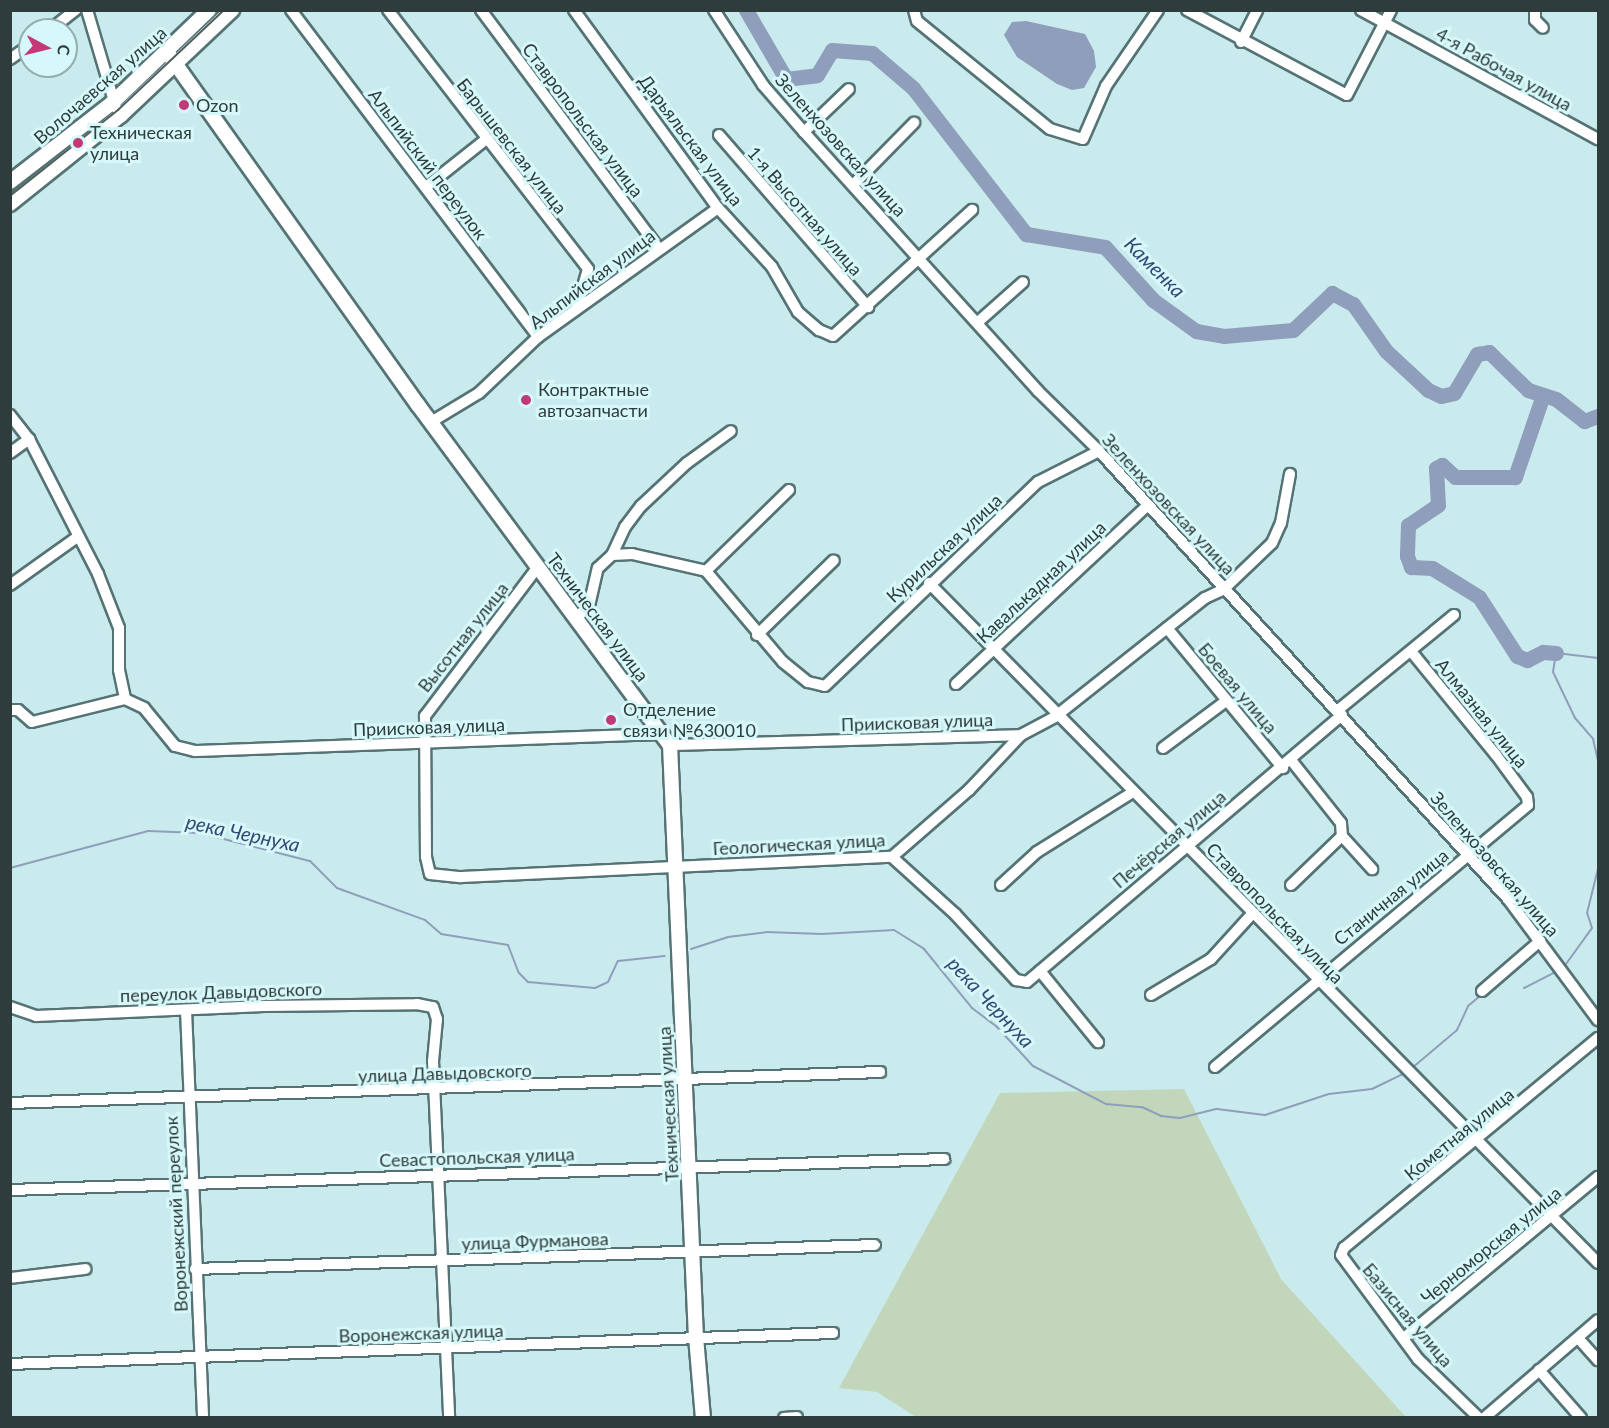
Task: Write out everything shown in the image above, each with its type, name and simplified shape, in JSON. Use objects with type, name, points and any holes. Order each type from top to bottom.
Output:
[{"type":"street","points":[[87,10],[112,103],[121,115]]},
{"type":"street","name":"Волочаевская улица","points":[[10,182],[112,103],[209,10]]},
{"type":"street","name":"Волочаевская улица","points":[[10,204],[121,115],[179,64],[232,10]]},
{"type":"street","name":"Альпийский переулок","points":[[291,10],[538,337]]},
{"type":"street","name":"Барышевская улица","points":[[388,10],[485,140],[588,269],[577,307]]},
{"type":"street","name":"Ставропольская улица","points":[[481,10],[659,249]]},
{"type":"street","name":"Дарьяльская улица","points":[[574,10],[718,208],[772,267],[798,312],[819,330],[833,336],[868,307]]},
{"type":"street","name":"Зеленхозовская улица","points":[[714,10],[763,85],[804,132],[854,184],[1038,391],[1099,451],[1340,712],[1468,855],[1540,941],[1599,1020]]},
{"type":"street","points":[[914,10],[917,21],[1041,123],[1083,139],[1106,86],[1158,10]]},
{"type":"street","points":[[1187,10],[1241,42],[1347,95],[1391,10]]},
{"type":"street","points":[[1241,42],[1257,10]]},
{"type":"street","name":"4-я Рабочая улица","points":[[1361,10],[1599,140]]},
{"type":"street","points":[[1535,10],[1535,20],[1543,28]]},
{"type":"street","name":"Техническая улица","points":[[167,52],[179,64],[431,422],[666,740],[690,1166],[696,1337],[703,1418]]},
{"type":"street","points":[[804,132],[849,89]]},
{"type":"street","points":[[854,184],[914,123]]},
{"type":"street","name":"1-я Высотная улица","points":[[719,135],[868,307]]},
{"type":"street","points":[[426,188],[485,140]]},
{"type":"street","name":"Альпийская улица","points":[[431,422],[479,393],[538,337],[718,208]]},
{"type":"street","points":[[868,307],[972,210]]},
{"type":"street","points":[[978,322],[1023,282]]},
{"type":"street","points":[[10,415],[29,439],[76,538],[98,574],[119,628],[119,670],[125,699],[32,722],[18,710],[10,710]]},
{"type":"street","points":[[576,618],[589,606],[598,568],[612,555],[625,527],[641,506],[687,463],[731,431]]},
{"type":"street","points":[[10,453],[29,439]]},
{"type":"street","name":"Курильская улица","points":[[758,635],[808,682],[825,686],[929,583],[1038,482],[1099,451]]},
{"type":"street","name":"Геологическая улица","points":[[430,874],[461,877],[892,857],[969,789],[1021,735],[1056,716],[1167,628],[1224,589],[1278,533],[1290,474]]},
{"type":"street","points":[[706,571],[789,490]]},
{"type":"street","name":"Кавалькадная улица","points":[[956,684],[1148,506]]},
{"type":"street","points":[[10,585],[76,538]]},
{"type":"street","points":[[612,555],[632,554],[706,571],[758,635],[834,560]]},
{"type":"street","name":"Высотная улица","points":[[430,874],[427,867],[423,744],[430,706],[537,568]]},
{"type":"street","name":"Ставропольская улица","points":[[929,583],[1056,716],[1186,845],[1251,915],[1599,1263]]},
{"type":"street","name":"Печёрская улица","points":[[892,857],[955,914],[1016,980],[1027,982],[1186,845],[1287,764],[1340,712],[1454,615]]},
{"type":"street","name":"Боевая улица","points":[[1167,628],[1226,701],[1341,824],[1342,836],[1372,869]]},
{"type":"street","name":"Алмазная улица","points":[[1411,651],[1527,797]]},
{"type":"street","name":"Приисковая улица","points":[[125,699],[144,708],[175,746],[195,751],[423,744],[1021,735]]},
{"type":"street","points":[[1163,748],[1226,701]]},
{"type":"street","points":[[1001,885],[1038,852],[1133,792]]},
{"type":"street","name":"Станичная улица","points":[[1215,1067],[1316,980],[1524,811],[1527,797]]},
{"type":"street","points":[[1291,885],[1342,836]]},
{"type":"street","points":[[1151,995],[1211,959],[1251,915]]},
{"type":"street","points":[[1482,991],[1540,941]]},
{"type":"street","points":[[1040,971],[1098,1042]]},
{"type":"street","name":"переулок Давыдовского","points":[[10,1007],[36,1016],[417,1004],[433,1007],[437,1019],[433,1060],[436,1091]]},
{"type":"street","name":"Воронежский переулок","points":[[186,1010],[187,1098],[202,1418]]},
{"type":"street","name":"Кометная улица","points":[[1341,1255],[1344,1248],[1599,1038]]},
{"type":"street","name":"улица Давыдовского","points":[[10,1103],[436,1091],[880,1072]]},
{"type":"street","points":[[436,1091],[449,1418]]},
{"type":"street","name":"Севастопольская улица","points":[[10,1190],[944,1159]]},
{"type":"street","name":"Черноморская улица","points":[[1404,1337],[1599,1177]]},
{"type":"street","name":"улица Фурманова","points":[[195,1269],[875,1245]]},
{"type":"street","name":"Базисная улица","points":[[1341,1255],[1404,1337],[1418,1359],[1479,1418]]},
{"type":"street","points":[[10,1278],[85,1269]]},
{"type":"street","points":[[1485,1418],[1599,1320]]},
{"type":"street","name":"Воронежская улица","points":[[10,1364],[833,1333]]},
{"type":"street","points":[[1578,1338],[1599,1360]]},
{"type":"street","points":[[1539,1370],[1581,1418]]},
{"type":"street","points":[[784,1418],[796,1417]]},
{"type":"green space","points":[[1184,1089],[1281,1279],[1406,1417],[916,1417],[877,1392],[839,1388],[1000,1093]]},
{"type":"water","points":[[1026,21],[1085,34],[1094,51],[1096,67],[1084,88],[1072,90],[1057,84],[1017,57],[1004,35],[1012,22]]},
{"type":"waterway","name":"Каменка","points":[[746,10],[786,79],[817,75],[832,50],[872,53],[913,88],[1026,234],[1105,247],[1153,300],[1196,331],[1224,336],[1293,330],[1332,293],[1353,304],[1386,351],[1428,390],[1441,396],[1454,393],[1477,354],[1489,352],[1528,390],[1556,399],[1584,421],[1598,416]]},
{"type":"waterway","points":[[1543,395],[1515,477],[1455,477],[1442,465],[1436,468],[1438,505],[1408,525],[1407,556],[1411,567],[1432,568],[1479,597],[1517,656],[1527,660],[1543,652],[1556,653]]},
{"type":"waterway","points":[[1598,658],[1556,653],[1553,672],[1575,718],[1593,739],[1598,760]]},
{"type":"waterway","name":"река Чернуха","points":[[10,868],[148,831],[200,833],[310,861],[337,888],[425,920],[441,934],[508,945],[519,973],[528,982],[595,988],[608,982],[618,961],[665,956]]},
{"type":"waterway","name":"река Чернуха","points":[[1566,964],[1592,928],[1587,913],[1598,869]]},
{"type":"waterway","name":"река Чернуха","points":[[691,949],[728,937],[766,932],[822,934],[894,930],[924,949],[972,1008],[997,1027],[1033,1066],[1106,1104],[1142,1107],[1161,1116],[1180,1118],[1217,1109],[1265,1115],[1329,1094],[1372,1089],[1405,1073]]},
{"type":"waterway","name":"река Чернуха","points":[[1524,988],[1555,972]]},
{"type":"waterway","name":"река Чернуха","points":[[1412,1068],[1457,1030],[1468,1006],[1480,996]]},
{"type":"tram line","points":[[10,196],[118,110],[224,10]]},
{"type":"place","name":"Ozon","points":[[184,105]]},
{"type":"place","name":"Техническая улица","points":[[78,143]]},
{"type":"place","name":"Контрактные автозапчасти","points":[[526,400]]},
{"type":"place","name":"Отделение связи №630010","points":[[611,720]]}]
